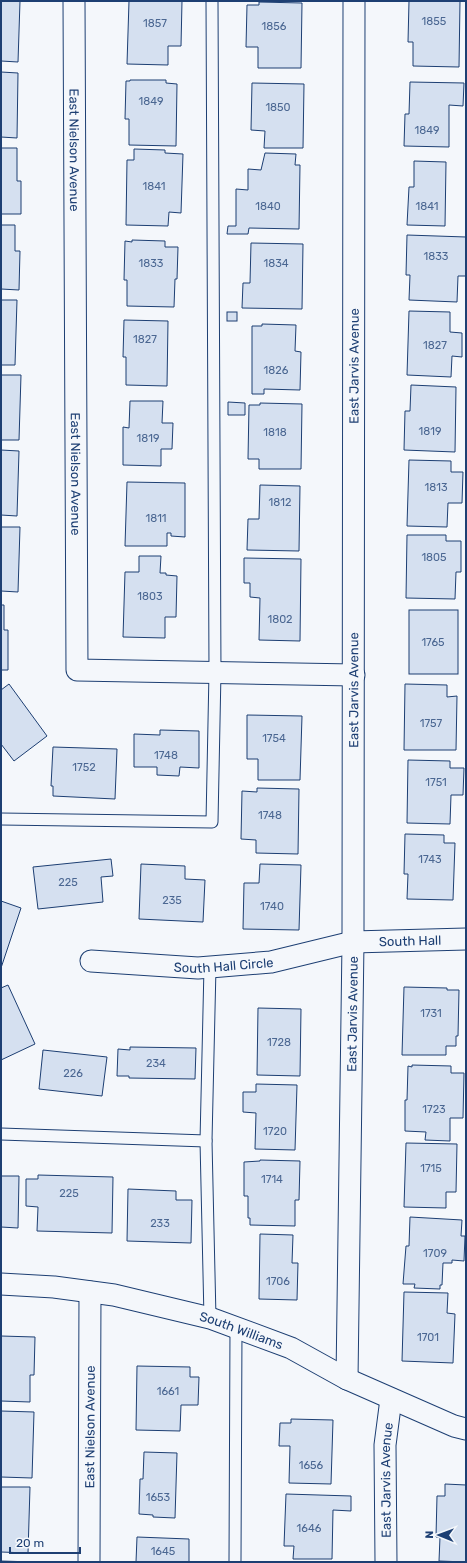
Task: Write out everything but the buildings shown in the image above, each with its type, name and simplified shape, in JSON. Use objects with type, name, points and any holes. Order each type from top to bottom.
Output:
[{"type":"street","name":"East Nielson Avenue","points":[[74,1],[77,670],[354,675]]},
{"type":"street","name":"East Jarvis Avenue","points":[[347,1379],[353,942],[354,1]]},
{"type":"street","name":"South Hall","points":[[353,942],[466,939]]},
{"type":"street","name":"South Hall Circle","points":[[91,961],[198,968],[271,962],[353,942]]},
{"type":"street","name":"South Williams","points":[[1,1284],[54,1287],[114,1295],[210,1318],[291,1348],[347,1379],[454,1426],[466,1429]]},
{"type":"street","name":"East Nielson Avenue","points":[[89,1562],[90,1292]]},
{"type":"street","name":"East Jarvis Avenue","points":[[386,1562],[385,1445],[391,1399]]},
{"type":"lane","points":[[1,819],[212,822],[215,672],[212,1]]},
{"type":"lane","points":[[210,967],[206,1141],[210,1318]]},
{"type":"lane","points":[[1,1134],[206,1141]]},
{"type":"lane","points":[[235,1562],[236,1328]]}]
